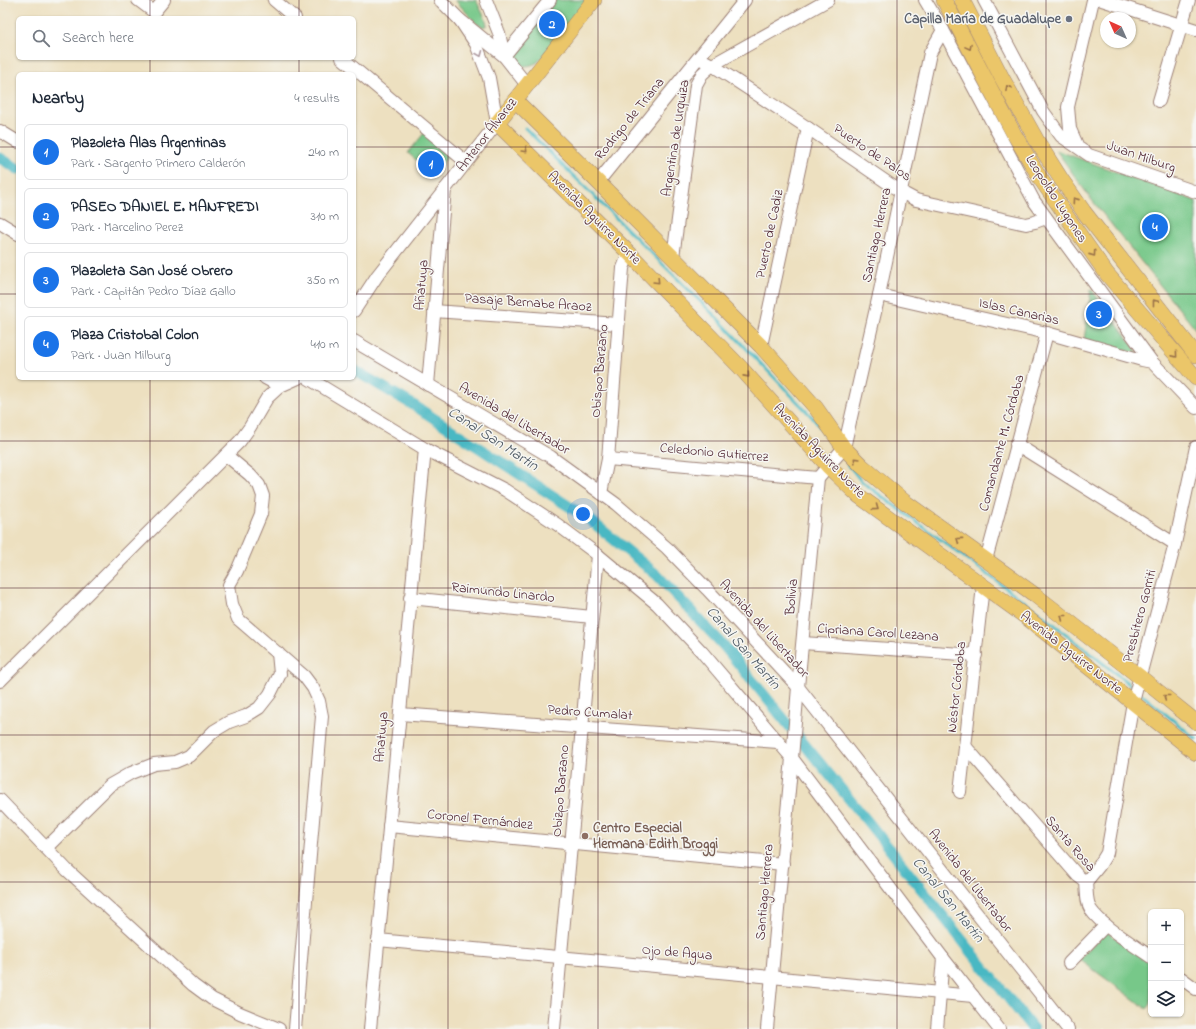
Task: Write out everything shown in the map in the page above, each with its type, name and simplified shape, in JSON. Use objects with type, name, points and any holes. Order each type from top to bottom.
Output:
[{"type":"main road","name":"Antenor Álvarez","points":[[497,123],[594,0]]},
{"type":"main road","name":"Leopoldo Lugones","points":[[944,0],[1014,134],[1042,181],[1107,274],[1196,378]]},
{"type":"main road","name":"Leopoldo Lugones","points":[[962,0],[1002,78],[1037,141],[1061,179],[1084,212],[1196,355]]},
{"type":"main road","name":"Avenida Aguirre Norte","points":[[515,100],[761,346],[816,408],[844,448],[861,465],[905,502],[1035,595],[1136,689],[1196,753]]},
{"type":"main road","name":"Avenida Aguirre Norte","points":[[497,123],[629,252],[740,367],[828,466],[859,496],[1026,617],[1136,689],[1196,722]]},
{"type":"street","points":[[138,0],[154,12],[164,0]]},
{"type":"street","points":[[274,0],[293,16]]},
{"type":"street","points":[[440,0],[460,20],[504,56],[527,85]]},
{"type":"street","points":[[486,0],[499,33],[504,56]]},
{"type":"street","points":[[504,56],[550,0]]},
{"type":"street","name":"Rodrigo de Triana","points":[[598,182],[745,0]]},
{"type":"street","name":"Argentina de Urquiza","points":[[673,257],[696,85],[702,74],[712,64],[828,0]]},
{"type":"street","points":[[925,0],[943,30],[1034,201],[1152,362],[1196,408]]},
{"type":"street","name":"Juan Milburg","points":[[984,0],[1043,111],[1061,136],[1089,155],[1196,192]]},
{"type":"street","points":[[1078,147],[1070,129],[1068,107],[1094,0]]},
{"type":"street","points":[[1102,0],[1196,30]]},
{"type":"street","points":[[1159,101],[1188,0]]},
{"type":"street","points":[[460,20],[476,44],[487,72],[497,123]]},
{"type":"street","name":"Santiago Herrera","points":[[844,448],[879,295],[930,53],[943,30]]},
{"type":"street","name":"Puerto de Palos","points":[[699,58],[712,64],[901,192],[916,200],[1026,224],[1046,218]]},
{"type":"street","points":[[344,60],[466,162]]},
{"type":"street","name":"Antenor Álvarez","points":[[356,308],[377,276],[497,123]]},
{"type":"street","name":"Puerto de Cadiz","points":[[761,346],[808,128]]},
{"type":"street","points":[[0,131],[16,141]]},
{"type":"street","name":"Añatuya","points":[[428,385],[445,188]]},
{"type":"street","points":[[0,223],[16,233]]},
{"type":"street","name":"Obispo Barzano","points":[[601,493],[608,459],[623,268],[629,252]]},
{"type":"street","name":"Islas Canarias","points":[[879,295],[1047,333],[1152,362]]},
{"type":"street","name":"Pasaje Bernabe Araoz","points":[[434,311],[618,324]]},
{"type":"street","name":"Comandante M. Córdoba","points":[[986,560],[1047,333]]},
{"type":"street","name":"Avenida del Libertador","points":[[356,342],[551,457],[616,504],[667,548],[798,687],[1068,1029]]},
{"type":"street","points":[[269,380],[280,386]]},
{"type":"street","points":[[0,681],[240,441],[267,398],[280,386],[294,380]]},
{"type":"street","points":[[311,380],[424,449],[504,490],[558,525],[598,555],[657,604],[702,652],[792,758],[943,958],[999,1029]]},
{"type":"street","points":[[1016,444],[1175,544]]},
{"type":"street","name":"Presbítero Gorriti","points":[[1086,882],[1099,866],[1106,853],[1136,689],[1175,544],[1196,447]]},
{"type":"street","points":[[818,478],[844,448]]},
{"type":"street","name":"Añatuya","points":[[370,1029],[424,449]]},
{"type":"street","points":[[226,455],[250,475],[259,486],[263,496],[261,514],[237,571],[229,585],[232,604],[238,619],[304,676],[313,688],[319,701],[322,716],[295,1029]]},
{"type":"street","name":"Celedonio Gutierrez","points":[[608,459],[818,478]]},
{"type":"street","name":"Bolivia","points":[[792,758],[818,478]]},
{"type":"street","name":"Obizpo Barzano","points":[[554,1029],[598,555]]},
{"type":"street","name":"Néstor Córdoba","points":[[960,792],[983,586]]},
{"type":"street","name":"Raimundo Linardo","points":[[410,598],[592,617]]},
{"type":"street","name":"Cipriana Carol Lezana","points":[[803,643],[976,655]]},
{"type":"street","points":[[46,848],[110,786],[131,773],[154,764],[175,762],[189,756],[214,731],[229,722],[246,716],[259,708],[270,694],[280,674],[278,653]]},
{"type":"street","name":"Pedro Cumalat","points":[[400,714],[778,742]]},
{"type":"street","name":"Santa Rosa","points":[[965,746],[1078,876],[1086,882],[1087,898],[1091,910],[1106,924],[1148,955]]},
{"type":"street","name":"Santiago Herrera","points":[[767,1029],[792,758]]},
{"type":"street","points":[[0,800],[67,870],[194,985],[212,999],[240,1013],[279,1029]]},
{"type":"street","name":"Coronel Fernández","points":[[389,826],[783,864]]},
{"type":"street","points":[[1069,963],[1106,924]]},
{"type":"street","name":"Ojo de Agua","points":[[378,940],[973,996]]},
{"type":"street","points":[[937,1029],[943,958]]},
{"type":"street","points":[[1184,980],[1196,989]]},
{"type":"green space","points":[[455,0],[476,0],[487,25],[483,27],[477,24]]},
{"type":"green space","points":[[555,0],[588,0],[538,62],[525,66],[518,64],[514,58],[514,52]]},
{"type":"green space","points":[[425,132],[450,153],[434,175],[408,153]]},
{"type":"green space","points":[[1056,150],[1196,201],[1196,330],[1091,199]]},
{"type":"green space","points":[[1091,289],[1139,354],[1084,340]]},
{"type":"green space","points":[[1106,931],[1148,962],[1148,1008],[1147,1009],[1079,959]]},
{"type":"waterway","points":[[525,128],[718,319],[812,417],[826,435]]},
{"type":"waterway","name":"Canal San Martín","points":[[0,158],[16,168]]},
{"type":"waterway","name":"Canal San Martín","points":[[356,371],[415,406],[590,520],[657,575],[724,646],[868,822],[1033,1029]]},
{"type":"waterway","points":[[848,464],[861,481],[1036,610],[1134,688]]},
{"type":"waterway","points":[[1140,693],[1196,739]]},
{"type":"place","name":"Capilla María de Guadalupe","points":[[1069,19]]},
{"type":"place","name":"PASEO DANIEL E. MANFREDI","points":[[552,24]]},
{"type":"place","name":"Plazoleta Alas Argentinas","points":[[431,164]]},
{"type":"place","name":"Plaza Cristobal Colon","points":[[1155,227]]},
{"type":"place","name":"Plazoleta San José Obrero","points":[[1099,314]]},
{"type":"place","name":"Centro Especial Hermana Edith Broggi","points":[[585,836]]}]
